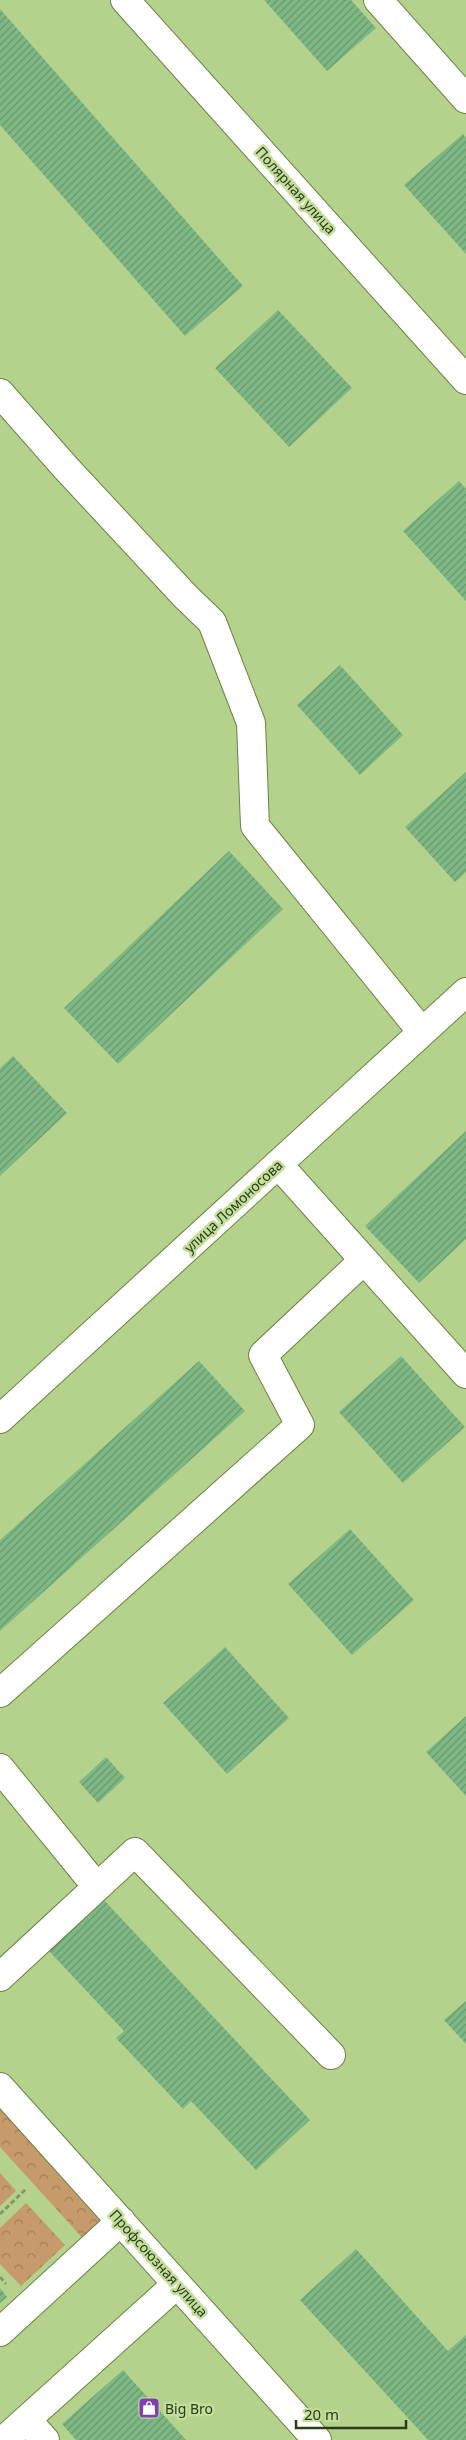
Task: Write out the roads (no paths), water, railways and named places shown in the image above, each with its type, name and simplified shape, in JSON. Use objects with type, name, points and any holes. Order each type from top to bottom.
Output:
[{"type":"street","name":"Полярная улица","points":[[126,0],[466,380]]},
{"type":"street","points":[[378,0],[466,99]]},
{"type":"street","points":[[0,392],[73,475],[186,597],[212,622],[251,722],[255,826],[422,1032]]},
{"type":"street","name":"улица Ломоносова","points":[[0,1419],[466,992]]},
{"type":"street","points":[[278,1164],[324,1213],[466,1374]]},
{"type":"street","points":[[0,1693],[300,1425],[262,1356],[364,1260]]},
{"type":"street","points":[[0,1768],[97,1887]]},
{"type":"street","points":[[0,1977],[135,1852],[332,2055]]},
{"type":"street","name":"Профсоюзная улица","points":[[0,2087],[317,2440]]},
{"type":"street","points":[[0,2332],[121,2221]]},
{"type":"street","points":[[4,2440],[178,2284]]},
{"type":"street","points":[[27,2420],[45,2440]]},
{"type":"place","name":"Big Bro","points":[[149,2408]]}]
